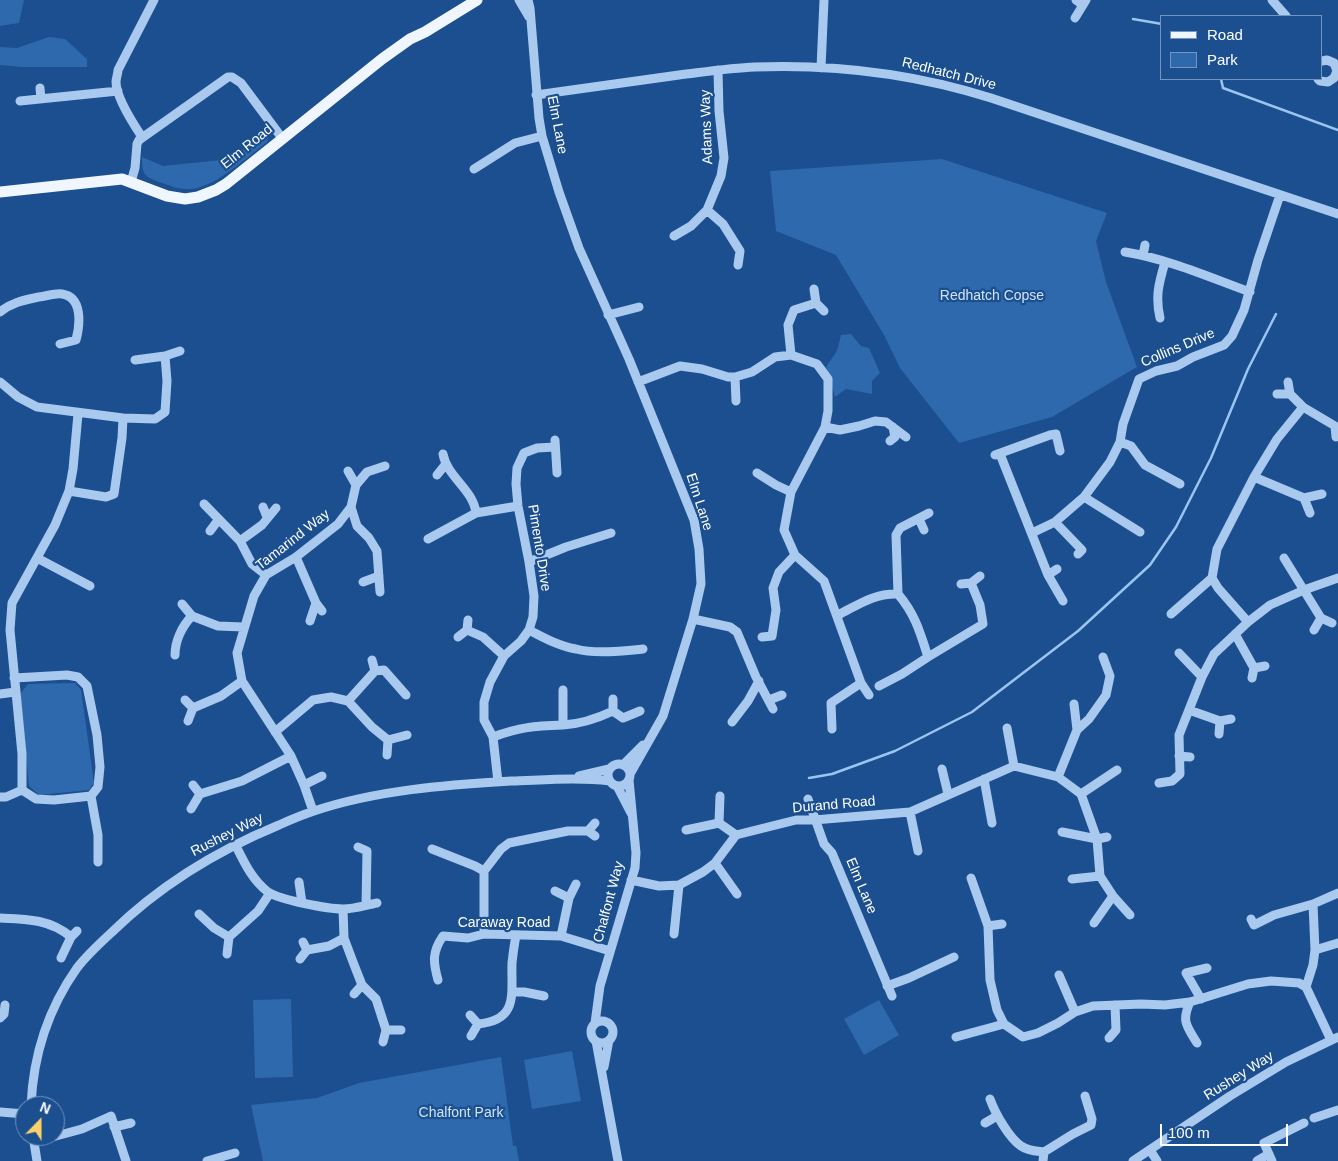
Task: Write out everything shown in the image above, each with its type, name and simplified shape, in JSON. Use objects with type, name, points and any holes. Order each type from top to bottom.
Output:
[{"type":"main road","name":"Elm Road","points":[[0,192],[122,179],[167,196],[185,199],[198,197],[226,184],[382,59],[410,39],[477,0]]},
{"type":"street","points":[[142,137],[130,120],[116,82],[118,70],[154,0]]},
{"type":"street","name":"Elm Lane","points":[[519,0],[530,19]]},
{"type":"street","name":"Elm Lane","points":[[528,0],[536,95],[542,136],[579,248],[638,382],[694,520],[699,549],[701,584],[693,619]]},
{"type":"street","points":[[820,68],[824,0]]},
{"type":"street","points":[[1272,0],[1285,15]]},
{"type":"street","points":[[1075,18],[1081,2]]},
{"type":"street","points":[[1319,80],[1328,82],[1334,78],[1336,70],[1334,63],[1327,60],[1323,61]]},
{"type":"street","name":"Redhatch Drive","points":[[536,95],[718,70],[754,67],[820,68],[895,75],[971,92],[1338,214]]},
{"type":"street","name":"Adams Way","points":[[674,236],[691,226],[707,210],[722,176],[724,158],[719,112],[718,70]]},
{"type":"street","points":[[131,182],[135,168],[137,144],[142,137],[170,119],[223,79],[232,77],[241,83],[282,138]]},
{"type":"street","points":[[40,88],[41,99]]},
{"type":"street","points":[[20,101],[118,91]]},
{"type":"street","points":[[474,169],[515,143],[542,136]]},
{"type":"street","name":"Collins Drive","points":[[1032,533],[1055,522],[1084,497],[1110,462],[1120,442],[1123,424],[1139,379],[1156,371],[1177,366],[1193,356],[1224,345],[1232,336],[1250,292],[1258,260],[1280,195]]},
{"type":"street","points":[[707,210],[723,224],[740,251],[738,265]]},
{"type":"street","points":[[1143,255],[1145,245]]},
{"type":"street","points":[[1125,252],[1174,264],[1250,292]]},
{"type":"street","points":[[1160,318],[1157,296],[1165,262]]},
{"type":"street","points":[[814,289],[816,303],[824,311]]},
{"type":"street","points":[[0,312],[20,300],[61,294],[70,296],[76,303],[79,316],[78,331],[76,340],[60,344]]},
{"type":"street","points":[[791,354],[788,325],[794,310],[816,303]]},
{"type":"street","points":[[608,315],[639,307]]},
{"type":"street","points":[[135,360],[165,356],[180,351]]},
{"type":"street","points":[[638,382],[680,366],[702,368],[728,377],[735,377],[752,372],[776,357],[791,354],[818,364],[828,379],[828,412],[825,427],[791,492],[784,530],[795,555],[824,581],[838,615],[861,683],[869,694]]},
{"type":"street","points":[[0,382],[18,397],[36,407],[78,414],[123,418],[155,418],[165,412],[167,381],[165,356]]},
{"type":"street","points":[[735,377],[736,401]]},
{"type":"street","points":[[1288,382],[1290,394],[1304,407],[1337,425],[1336,437]]},
{"type":"street","points":[[1276,394],[1290,394]]},
{"type":"street","points":[[1248,622],[1218,588],[1212,578],[1217,549],[1254,476],[1277,439],[1304,407]]},
{"type":"street","points":[[22,790],[22,754],[10,630],[12,603],[55,525],[69,491],[73,470],[78,414]]},
{"type":"street","points":[[69,491],[106,497],[114,494],[123,418]]},
{"type":"street","points":[[825,427],[840,430],[875,421],[886,422],[906,437]]},
{"type":"street","points":[[890,441],[895,437],[893,427]]},
{"type":"street","points":[[1060,451],[1061,438],[1056,434],[1050,434],[997,455],[1032,533],[1048,576],[1063,601]]},
{"type":"street","points":[[1120,442],[1131,446],[1145,465],[1180,484]]},
{"type":"street","name":"Pimento Drive","points":[[529,630],[533,617],[534,596],[530,562],[518,506],[517,468],[524,453],[555,444],[558,474]]},
{"type":"street","points":[[443,454],[445,465],[462,483],[475,505],[476,513]]},
{"type":"street","points":[[437,475],[445,465]]},
{"type":"street","points":[[348,471],[356,485],[366,472],[385,466]]},
{"type":"street","points":[[757,474],[791,492]]},
{"type":"street","points":[[1254,476],[1304,498],[1322,494]]},
{"type":"street","name":"Tamarind Way","points":[[314,811],[291,756],[242,681],[237,653],[254,596],[266,575],[296,557],[338,524],[351,507],[356,485]]},
{"type":"street","points":[[1084,497],[1136,531]]},
{"type":"street","points":[[1304,498],[1310,513]]},
{"type":"street","points":[[204,504],[240,541],[252,564],[266,575]]},
{"type":"street","points":[[428,539],[476,513],[518,506]]},
{"type":"street","points":[[263,507],[267,517]]},
{"type":"street","name":"Tamarind Way","points":[[351,507],[357,526],[376,550],[380,592]]},
{"type":"street","points":[[240,541],[262,525],[276,508]]},
{"type":"street","points":[[928,656],[919,628],[909,607],[898,594],[896,535],[900,528],[929,513]]},
{"type":"street","points":[[210,531],[219,519]]},
{"type":"street","points":[[919,519],[924,530]]},
{"type":"street","points":[[1055,522],[1082,550],[1078,554]]},
{"type":"street","points":[[530,562],[611,533]]},
{"type":"street","points":[[762,637],[775,640],[776,610],[773,588],[779,572],[795,555]]},
{"type":"street","points":[[296,557],[319,607],[310,621]]},
{"type":"street","points":[[38,558],[90,586]]},
{"type":"street","points":[[1284,558],[1321,618],[1332,623]]},
{"type":"street","points":[[1048,576],[1057,569]]},
{"type":"street","points":[[363,582],[379,576]]},
{"type":"street","points":[[961,584],[972,583],[980,576]]},
{"type":"street","points":[[1174,608],[1212,578]]},
{"type":"street","points":[[1159,783],[1172,781],[1180,774],[1179,735],[1202,677],[1214,654],[1248,622],[1270,605],[1338,578]]},
{"type":"street","points":[[879,686],[983,624],[980,606],[972,583]]},
{"type":"street","points":[[838,615],[872,597],[885,593],[898,594]]},
{"type":"street","points":[[182,604],[192,616],[218,626],[243,628]]},
{"type":"street","points":[[175,655],[175,648],[184,624],[192,616]]},
{"type":"street","points":[[1314,630],[1321,618]]},
{"type":"street","points":[[629,777],[628,768],[623,765],[617,764],[609,769],[608,775],[613,783],[624,784],[629,777],[662,716],[693,619],[730,627],[737,632],[773,709]]},
{"type":"street","points":[[468,620],[468,630]]},
{"type":"street","points":[[468,630],[483,638],[504,656]]},
{"type":"street","points":[[458,637],[468,630]]},
{"type":"street","points":[[498,782],[493,737],[484,720],[484,702],[490,682],[504,656],[522,641],[529,630],[578,650],[601,648],[642,649]]},
{"type":"street","points":[[1235,634],[1254,668],[1252,678]]},
{"type":"street","points":[[1179,653],[1202,677]]},
{"type":"street","points":[[1058,777],[1077,730],[1089,719],[1106,695],[1110,676],[1103,657]]},
{"type":"street","points":[[372,660],[375,671]]},
{"type":"street","points":[[1254,668],[1265,666]]},
{"type":"street","points":[[348,701],[375,671],[384,670],[406,695]]},
{"type":"street","points":[[14,678],[67,675],[78,677],[87,686],[97,735],[100,767],[98,787],[91,796],[54,800],[36,799],[22,790]]},
{"type":"street","points":[[188,721],[193,708],[221,696],[242,681]]},
{"type":"street","points":[[732,722],[748,701],[759,681]]},
{"type":"street","points":[[832,729],[827,701],[861,683]]},
{"type":"street","points":[[563,690],[563,725]]},
{"type":"street","points":[[0,694],[15,692]]},
{"type":"street","points":[[769,700],[782,695]]},
{"type":"street","points":[[275,732],[313,700],[331,697],[348,701],[372,727],[388,740]]},
{"type":"street","points":[[613,699],[613,711]]},
{"type":"street","points":[[186,700],[193,708]]},
{"type":"street","points":[[1074,704],[1077,730]]},
{"type":"street","points":[[1189,710],[1220,721],[1231,719]]},
{"type":"street","points":[[493,737],[530,726],[575,725],[595,720],[613,711]]},
{"type":"street","points":[[613,711],[623,718],[640,711]]},
{"type":"street","points":[[1219,734],[1220,721]]},
{"type":"street","points":[[1007,728],[1014,766],[1058,777],[1081,794],[1097,839],[1100,876],[1113,896],[1130,914]]},
{"type":"street","points":[[388,740],[407,735]]},
{"type":"street","points":[[623,765],[648,739]]},
{"type":"street","points":[[387,755],[388,740]]},
{"type":"street","points":[[191,808],[200,794],[242,781],[291,756]]},
{"type":"street","points":[[1179,756],[1190,756]]},
{"type":"street","name":"Durand Road","points":[[736,835],[796,820],[910,812],[1014,766]]},
{"type":"street","name":"Rushey Way","points":[[569,779],[609,769]]},
{"type":"street","points":[[942,769],[948,794]]},
{"type":"street","points":[[1081,794],[1117,770]]},
{"type":"street","points":[[304,785],[322,776]]},
{"type":"street","name":"Chalfont Way","points":[[595,1023],[598,996],[631,880],[636,853],[629,777]]},
{"type":"street","name":"Rushey Way","points":[[32,1096],[34,1069],[43,1034],[59,997],[80,964],[140,906],[194,867],[235,844],[314,811],[399,790],[498,782],[569,779],[613,783]]},
{"type":"street","points":[[984,780],[992,823]]},
{"type":"street","name":"Chalfont Way","points":[[613,783],[631,813]]},
{"type":"street","points":[[193,785],[200,794]]},
{"type":"street","points":[[0,797],[6,797],[22,790]]},
{"type":"street","points":[[91,796],[98,835],[98,862]]},
{"type":"street","points":[[718,823],[720,796]]},
{"type":"street","name":"Elm Lane","points":[[808,799],[824,844],[832,853],[892,996]]},
{"type":"street","points":[[910,812],[918,851]]},
{"type":"street","points":[[484,934],[484,871],[501,849],[509,843],[568,831],[592,833],[595,823]]},
{"type":"street","points":[[631,880],[659,886],[678,885],[703,872],[715,863],[736,835],[718,823],[686,830]]},
{"type":"street","points":[[1062,832],[1097,839],[1107,837]]},
{"type":"street","points":[[235,844],[246,867],[270,893],[302,903],[342,909],[377,903]]},
{"type":"street","points":[[358,846],[370,848],[366,905]]},
{"type":"street","points":[[432,849],[484,871]]},
{"type":"street","points":[[715,863],[738,894]]},
{"type":"street","points":[[1072,878],[1100,876]]},
{"type":"street","points":[[971,878],[988,926],[990,980],[997,1010],[1004,1024],[1022,1037],[1038,1033],[1075,1012],[1093,1006],[1165,1005],[1190,1002],[1248,984],[1271,981],[1299,983],[1306,987],[1334,1038]]},
{"type":"street","points":[[299,882],[302,903]]},
{"type":"street","points":[[561,936],[568,898],[576,884]]},
{"type":"street","points":[[674,934],[678,906],[678,885]]},
{"type":"street","points":[[555,891],[568,898]]},
{"type":"street","points":[[227,954],[229,937],[258,911],[270,893]]},
{"type":"street","points":[[1254,926],[1274,915],[1313,904],[1338,893]]},
{"type":"street","points":[[1094,923],[1113,896]]},
{"type":"street","points":[[1306,987],[1313,965],[1315,950],[1313,904]]},
{"type":"street","points":[[342,909],[344,938],[362,985],[376,999],[386,1030],[383,1042]]},
{"type":"street","points":[[199,914],[209,917],[214,928],[229,937]]},
{"type":"street","points":[[0,918],[41,921],[74,934],[61,958]]},
{"type":"street","points":[[988,926],[1002,924]]},
{"type":"street","name":"Caraway Road","points":[[438,980],[433,961],[438,942],[443,936],[468,938],[484,934],[561,936],[610,951]]},
{"type":"street","points":[[478,1024],[489,1023],[504,1015],[509,1008],[512,992],[512,961],[516,936]]},
{"type":"street","points":[[300,959],[305,946],[329,946],[344,938]]},
{"type":"street","points":[[1315,950],[1338,943]]},
{"type":"street","points":[[887,986],[954,958]]},
{"type":"street","points":[[1201,999],[1184,973],[1207,968]]},
{"type":"street","points":[[1059,975],[1075,1012]]},
{"type":"street","points":[[354,994],[362,985]]},
{"type":"street","points":[[512,992],[544,996]]},
{"type":"street","points":[[598,996],[606,1021],[613,1030],[612,1037],[609,1040],[603,1072]]},
{"type":"street","points":[[1190,1002],[1185,1012],[1184,1022],[1197,1043]]},
{"type":"street","points":[[1109,1038],[1116,1030],[1115,1005]]},
{"type":"street","points":[[470,1015],[478,1024]]},
{"type":"street","points":[[606,1021],[595,1023],[591,1032],[596,1041],[603,1072],[618,1161]]},
{"type":"street","points":[[471,1036],[478,1024]]},
{"type":"street","points":[[956,1037],[1004,1024]]},
{"type":"street","points":[[386,1030],[401,1030]]},
{"type":"street","name":"Rushey Way","points":[[1133,1161],[1230,1096],[1286,1062],[1334,1038]]},
{"type":"street","points":[[596,1041],[603,1042],[609,1040]]},
{"type":"street","points":[[990,1099],[997,1116],[1020,1146],[1044,1157],[1073,1134],[1091,1125],[1092,1119],[1085,1096]]},
{"type":"street","points":[[1314,1118],[1338,1110]]},
{"type":"street","points":[[0,1112],[15,1113]]},
{"type":"street","points":[[65,1134],[82,1129],[110,1116],[126,1161]]},
{"type":"street","points":[[985,1123],[997,1116]]},
{"type":"street","points":[[114,1127],[131,1123]]},
{"type":"street","points":[[1257,1161],[1270,1158],[1264,1143],[1304,1123]]},
{"type":"street","points":[[35,1146],[37,1161]]},
{"type":"street","points":[[1150,1150],[1157,1161]]},
{"type":"street","points":[[206,1161],[235,1153]]},
{"type":"green space","points":[[0,0],[24,0],[19,23],[0,26]]},
{"type":"green space","points":[[49,37],[65,39],[87,59],[87,67],[0,65],[0,47],[17,48]]},
{"type":"green space","points":[[265,125],[269,136],[267,142],[228,172],[206,185],[195,188],[179,188],[152,179],[144,172],[142,157],[163,166],[221,160],[249,146]]},
{"type":"green space","name":"Redhatch Copse","points":[[942,159],[1107,213],[1096,241],[1106,282],[1137,367],[1052,417],[959,443],[900,368],[884,335],[836,255],[776,231],[770,171]]},
{"type":"green space","points":[[851,334],[861,346],[869,348],[880,373],[872,381],[872,394],[846,389],[835,397],[826,367],[837,351],[841,335]]},
{"type":"green space","points":[[75,683],[81,690],[94,783],[89,790],[39,795],[29,786],[20,694],[28,684]]},
{"type":"green space","points":[[291,999],[293,1077],[255,1078],[253,1000]]},
{"type":"green space","points":[[879,1000],[899,1035],[864,1055],[844,1019]]},
{"type":"green space","points":[[572,1051],[581,1101],[532,1109],[524,1060]]},
{"type":"green space","name":"Chalfont Park","points":[[501,1057],[513,1146],[516,1145],[519,1161],[263,1161],[251,1105],[317,1098],[359,1083]]},
{"type":"waterway","points":[[1133,19],[1160,24]]},
{"type":"waterway","points":[[1221,80],[1223,88],[1338,130]]},
{"type":"waterway","points":[[809,778],[832,774],[895,751],[972,712],[1078,631],[1150,565],[1176,527],[1211,458],[1248,369],[1276,314]]}]
